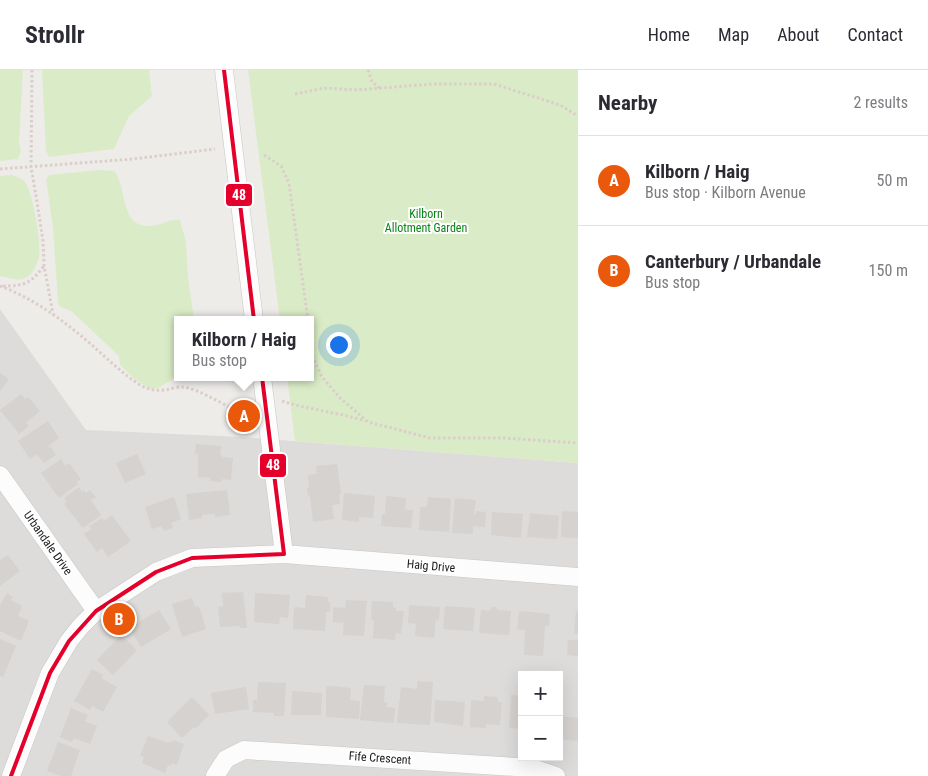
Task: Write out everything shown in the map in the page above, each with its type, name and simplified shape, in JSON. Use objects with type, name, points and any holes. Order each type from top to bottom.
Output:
[{"type":"street","points":[[224,70],[254,316]]},
{"type":"street","points":[[262,381],[284,554]]},
{"type":"street","name":"Urbandale Drive","points":[[0,475],[96,610]]},
{"type":"street","name":"Haig Drive","points":[[11,776],[50,673],[69,641],[96,610],[156,572],[192,558],[284,554],[578,578]]},
{"type":"street","name":"Fife Crescent","points":[[216,776],[226,759],[244,750],[532,768],[556,776]]},
{"type":"path","points":[[32,70],[31,167],[52,314]]},
{"type":"path","points":[[368,70],[372,82],[381,88]]},
{"type":"path","points":[[295,94],[324,88],[357,90],[432,84],[494,84],[560,105],[578,116]]},
{"type":"path","points":[[0,169],[133,159],[215,149]]},
{"type":"path","points":[[264,155],[281,166],[289,183],[308,316]]},
{"type":"path","points":[[0,286],[15,286],[29,282],[44,265]]},
{"type":"path","points":[[0,286],[52,314],[138,384],[150,390],[181,387],[200,393],[233,410],[245,413]]},
{"type":"path","points":[[314,360],[322,377],[340,398],[368,422]]},
{"type":"path","points":[[280,401],[299,407],[354,417],[430,438],[504,438],[578,443]]},
{"type":"shaded area","points":[[0,309],[86,430],[242,437],[578,463],[578,776],[0,776]]},
{"type":"green space","points":[[0,70],[23,70],[19,142],[21,151],[18,159],[0,161]]},
{"type":"green space","points":[[42,70],[149,70],[152,96],[129,116],[114,149],[49,157],[46,151]]},
{"type":"green space","name":"Kilborn Allotment Garden","points":[[248,70],[578,70],[578,463],[295,441],[288,381],[314,381],[314,316],[279,316]]},
{"type":"green space","points":[[99,170],[114,171],[121,186],[128,213],[133,220],[139,224],[149,226],[172,220],[180,220],[186,242],[193,316],[174,316],[174,378],[158,388],[151,389],[136,380],[120,365],[119,356],[71,311],[59,306],[53,228],[46,179],[49,175]]},
{"type":"green space","points":[[12,175],[25,182],[28,188],[34,208],[40,252],[35,268],[29,276],[21,279],[0,276],[0,176]]},
{"type":"building","points":[[0,373],[9,379],[0,391]]},
{"type":"building","points":[[21,394],[25,399],[28,397],[40,411],[26,423],[29,426],[19,434],[0,410]]},
{"type":"building","points":[[48,421],[59,438],[47,447],[50,446],[56,455],[44,463],[37,454],[30,459],[18,441]]},
{"type":"building","points":[[196,444],[221,446],[220,455],[222,457],[233,458],[231,480],[222,479],[221,482],[210,481],[210,478],[198,477],[198,454],[195,454]]},
{"type":"building","points":[[137,454],[146,474],[125,483],[116,463]]},
{"type":"building","points":[[61,459],[65,466],[69,463],[81,479],[77,482],[78,484],[59,498],[41,473]]},
{"type":"building","points":[[337,464],[341,494],[339,494],[340,504],[332,505],[334,519],[313,522],[310,495],[308,496],[307,488],[309,488],[308,475],[317,474],[316,466]]},
{"type":"building","points":[[79,487],[82,492],[84,490],[86,493],[90,490],[96,497],[91,500],[101,515],[83,528],[64,504],[67,502],[64,498]]},
{"type":"building","points":[[227,490],[230,515],[215,517],[215,514],[202,515],[202,518],[189,520],[186,494]]},
{"type":"building","points":[[344,493],[375,496],[373,518],[359,517],[359,522],[342,520]]},
{"type":"building","points":[[386,496],[406,498],[405,510],[413,510],[411,528],[381,526],[382,514],[385,514]]},
{"type":"building","points":[[174,497],[181,519],[171,523],[173,528],[164,531],[162,526],[152,529],[145,507]]},
{"type":"building","points":[[428,497],[451,499],[449,532],[419,530],[420,507],[427,507]]},
{"type":"building","points":[[455,498],[476,500],[474,514],[476,514],[476,511],[486,512],[485,527],[473,526],[473,534],[452,533]]},
{"type":"building","points":[[562,511],[578,512],[578,538],[561,537]]},
{"type":"building","points":[[492,512],[523,514],[521,538],[491,535]]},
{"type":"building","points":[[530,513],[559,516],[557,539],[527,537]]},
{"type":"building","points":[[112,515],[131,541],[108,557],[102,548],[97,552],[84,534],[91,529],[89,526],[102,518],[104,521]]},
{"type":"building","points":[[8,555],[20,571],[0,586],[0,560]]},
{"type":"building","points":[[243,592],[247,628],[240,628],[240,626],[220,627],[218,607],[223,606],[222,593]]},
{"type":"building","points":[[7,593],[13,597],[11,600],[22,606],[18,616],[29,621],[21,641],[0,631],[0,605]]},
{"type":"building","points":[[255,593],[290,595],[288,618],[280,617],[279,624],[254,622]]},
{"type":"building","points":[[306,595],[328,597],[330,612],[326,612],[325,631],[293,629],[294,607],[305,608]]},
{"type":"building","points":[[192,598],[195,607],[198,606],[200,609],[206,629],[182,637],[172,604]]},
{"type":"building","points":[[346,600],[367,601],[364,636],[343,635],[344,619],[343,623],[333,622],[333,607],[345,608]]},
{"type":"building","points":[[372,601],[393,602],[393,607],[396,608],[396,611],[404,611],[401,634],[396,633],[395,640],[373,638],[374,620],[371,620]]},
{"type":"building","points":[[409,605],[440,607],[439,620],[436,619],[434,638],[415,636],[416,624],[408,623]]},
{"type":"building","points":[[445,606],[475,608],[473,631],[443,629]]},
{"type":"building","points":[[491,607],[497,607],[497,610],[511,611],[509,635],[479,633],[481,610],[490,611]]},
{"type":"building","points":[[159,610],[171,629],[141,647],[129,628]]},
{"type":"building","points":[[519,611],[550,614],[549,626],[545,626],[543,656],[524,655],[525,630],[517,630]]},
{"type":"building","points":[[576,611],[578,612],[578,634],[574,634]]},
{"type":"building","points":[[121,635],[137,650],[113,675],[97,660]]},
{"type":"building","points":[[0,639],[16,646],[3,677],[0,676]]},
{"type":"building","points":[[568,640],[578,640],[578,656],[567,655]]},
{"type":"building","points":[[92,669],[103,675],[101,678],[117,687],[103,712],[92,706],[90,710],[74,701]]},
{"type":"building","points":[[417,681],[433,682],[430,725],[397,723],[401,687],[417,689]]},
{"type":"building","points":[[258,682],[286,683],[284,716],[274,716],[274,713],[253,712],[253,700],[257,700]]},
{"type":"building","points":[[364,685],[385,686],[384,702],[387,702],[387,707],[395,708],[394,723],[360,720]]},
{"type":"building","points":[[246,687],[249,709],[215,714],[211,693]]},
{"type":"building","points":[[326,687],[351,688],[350,700],[360,701],[359,719],[326,717]]},
{"type":"building","points":[[292,691],[322,693],[321,715],[291,715]]},
{"type":"building","points":[[511,695],[518,696],[518,729],[509,728]]},
{"type":"building","points":[[484,696],[498,697],[498,702],[502,702],[500,725],[486,724],[486,728],[470,727],[471,700],[484,701]]},
{"type":"building","points":[[192,697],[209,715],[182,738],[167,722]]},
{"type":"building","points":[[435,700],[465,702],[463,726],[434,722]]},
{"type":"building","points":[[71,708],[88,715],[85,721],[97,726],[90,744],[74,738],[72,742],[60,737]]},
{"type":"building","points":[[563,716],[578,718],[578,741],[563,739]]},
{"type":"building","points":[[148,736],[169,743],[170,741],[173,742],[173,740],[184,744],[177,765],[172,763],[171,766],[168,765],[165,773],[142,763],[144,757],[140,756]]},
{"type":"building","points":[[58,742],[80,750],[71,776],[61,776],[47,771]]},
{"type":"transit line","name":"48","points":[[224,70],[254,316]]},
{"type":"transit line","name":"48","points":[[262,381],[284,554]]},
{"type":"transit line","name":"48","points":[[11,776],[50,673],[69,641],[96,611],[156,572],[192,558],[284,554]]},
{"type":"place","name":"Kilborn / Haig","points":[[244,416]]},
{"type":"place","name":"Canterbury / Urbandale","points":[[119,619]]}]
